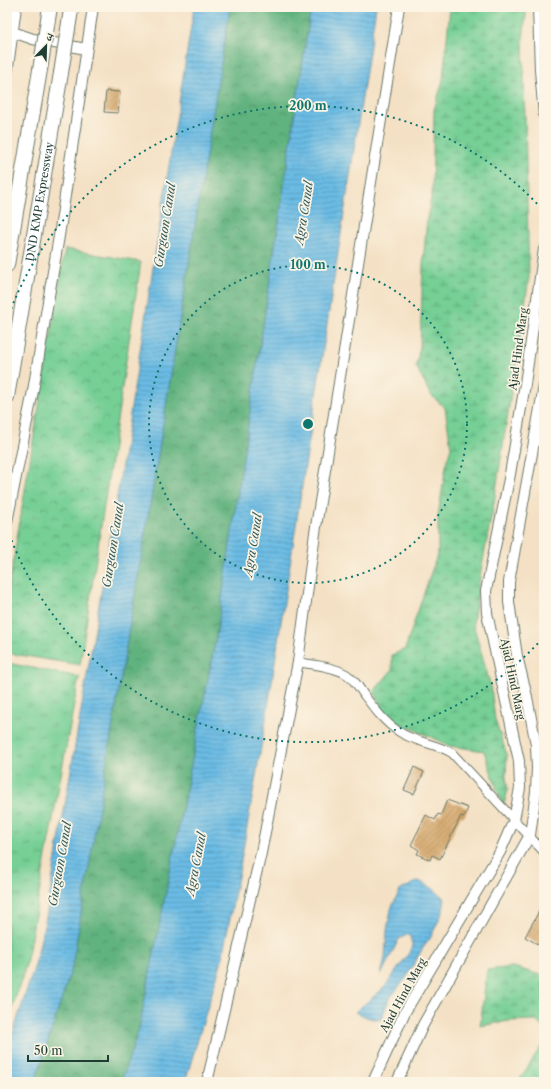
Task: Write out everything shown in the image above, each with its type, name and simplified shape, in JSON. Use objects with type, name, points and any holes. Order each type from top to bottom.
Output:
[{"type":"highway","name":"DND KMP Expressway","points":[[7,265],[50,7]]},
{"type":"highway","name":"DND KMP Expressway","points":[[7,397],[71,9]]},
{"type":"street","points":[[7,74],[9,31],[16,7]]},
{"type":"street","points":[[7,522],[33,391],[53,275],[93,7]]},
{"type":"street","points":[[207,1082],[261,853],[298,662],[316,525],[399,7]]},
{"type":"street","points":[[538,7],[540,70],[544,116]]},
{"type":"street","points":[[9,31],[33,39],[86,49]]},
{"type":"street","name":"Ajad Hind Marg","points":[[373,1082],[405,1012],[500,852],[514,820],[520,788],[519,762],[492,639],[487,613],[486,591],[510,474],[525,384],[544,249]]},
{"type":"street","points":[[397,1082],[423,1025],[530,835],[536,792],[536,745],[517,656],[509,602],[509,582],[544,386]]},
{"type":"street","points":[[298,662],[335,670],[346,674],[353,680],[379,714],[396,730],[404,735],[444,748],[452,753],[514,820],[530,835],[544,852]]},
{"type":"green space","points":[[230,7],[311,7],[216,638],[139,1029],[121,1082],[35,1082],[72,967],[151,499]]},
{"type":"green space","points":[[450,7],[527,7],[523,39],[529,278],[494,503],[473,623],[491,687],[495,720],[507,755],[506,777],[508,790],[503,807],[484,751],[450,746],[402,724],[387,720],[374,691],[392,670],[392,655],[405,649],[438,552],[438,516],[447,460],[451,447],[445,408],[430,394],[416,366],[420,347],[423,264],[427,218],[432,194],[434,110],[443,80]]},
{"type":"green space","points":[[65,249],[141,262],[80,665],[7,653],[7,598]]},
{"type":"green space","points":[[7,663],[79,677],[26,965],[7,1024]]},
{"type":"green space","points":[[513,967],[544,976],[544,1028],[535,1020],[509,1021],[480,1026],[487,970]]},
{"type":"green space","points":[[544,1042],[544,1082],[518,1082]]},
{"type":"water","name":"Gurgaon Canal","points":[[194,7],[230,7],[151,499],[72,967],[35,1082],[7,1082],[7,1051],[35,965],[46,917],[114,516]]},
{"type":"water","name":"Agra Canal","points":[[311,7],[376,7],[267,713],[240,867],[221,963],[185,1082],[121,1082],[139,1029],[216,638]]},
{"type":"water","points":[[419,881],[432,888],[445,899],[443,911],[430,939],[425,944],[406,978],[389,999],[381,1020],[369,1018],[355,1012],[385,987],[413,947],[409,934],[399,939],[381,975],[385,957],[387,930],[391,909],[400,890]]},
{"type":"building","points":[[106,91],[120,92],[118,113],[104,112]]},
{"type":"building","points":[[414,767],[424,772],[414,794],[404,790]]},
{"type":"building","points":[[447,800],[468,808],[464,817],[461,816],[440,859],[432,855],[430,860],[417,854],[419,850],[411,845],[426,815],[435,820],[438,814],[441,815]]},
{"type":"building","points":[[544,902],[544,939],[541,946],[525,937]]}]
